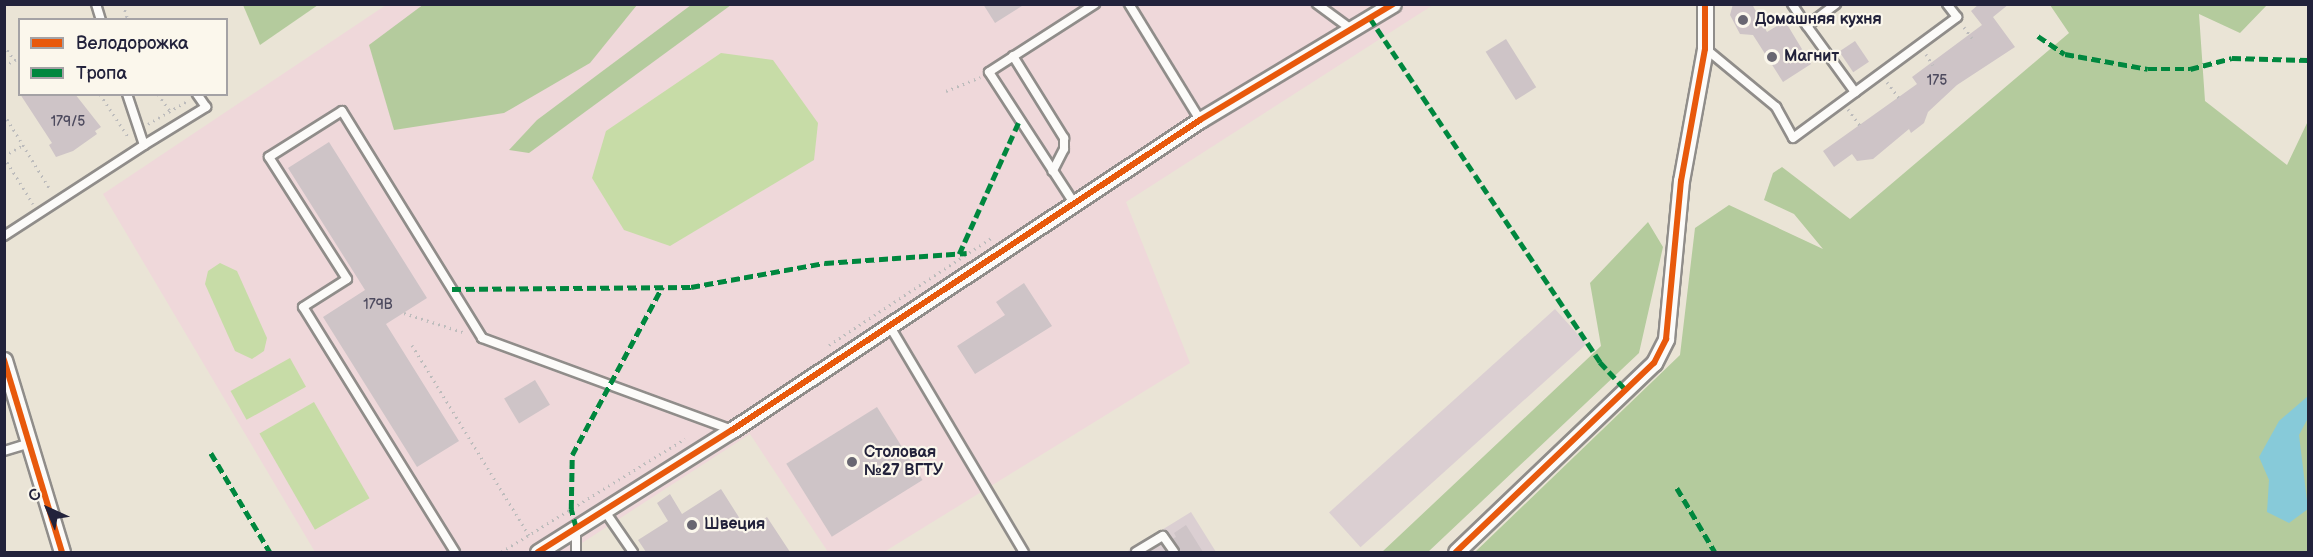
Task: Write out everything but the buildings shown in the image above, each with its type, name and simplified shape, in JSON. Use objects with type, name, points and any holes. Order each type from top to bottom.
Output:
[{"type":"street","points":[[539,552],[732,429],[1200,120],[1393,4]]},
{"type":"street","points":[[1456,552],[1654,363],[1666,339],[1681,181],[1706,48],[1705,4]]},
{"type":"street","points":[[4,360],[62,552]]},
{"type":"lane","points":[[1074,203],[989,72],[1095,4]]},
{"type":"lane","points":[[1129,4],[1200,120]]},
{"type":"lane","points":[[1317,4],[1351,29]]},
{"type":"lane","points":[[1792,4],[1855,92]]},
{"type":"lane","points":[[1807,26],[1836,4]]},
{"type":"lane","points":[[1706,48],[1776,107],[1793,138],[1957,17],[1947,4]]},
{"type":"lane","points":[[1013,56],[1064,138],[1064,149],[1053,171]]},
{"type":"lane","points":[[128,96],[144,145]]},
{"type":"lane","points":[[4,236],[206,107],[198,96]]},
{"type":"lane","points":[[455,552],[303,307],[346,279],[269,157],[342,111],[482,338],[732,429]]},
{"type":"lane","points":[[889,325],[1024,552]]},
{"type":"lane","points":[[4,451],[30,444]]},
{"type":"lane","points":[[604,510],[633,552]]},
{"type":"lane","points":[[576,528],[576,552]]},
{"type":"lane","points":[[1136,552],[1163,536],[1174,552]]},
{"type":"path","points":[[4,45],[14,60]]},
{"type":"path","points":[[4,66],[18,58]]},
{"type":"path","points":[[946,91],[989,72]]},
{"type":"path","points":[[1880,73],[1900,99]]},
{"type":"path","points":[[101,96],[126,137],[144,145]]},
{"type":"path","points":[[159,96],[170,111]]},
{"type":"path","points":[[126,137],[195,96]]},
{"type":"path","points":[[1842,102],[1861,127]]},
{"type":"path","points":[[4,114],[58,203]]},
{"type":"path","points":[[23,145],[4,157],[39,214]]},
{"type":"path","points":[[404,313],[482,338]]},
{"type":"path","points":[[412,345],[539,552]]},
{"type":"shaded area","points":[[386,5],[1433,5],[1126,202],[1190,363],[884,552],[828,552],[750,434],[568,552],[315,552],[103,194]]},
{"type":"shaded area","points":[[1555,309],[1586,344],[1361,547],[1329,512]]},
{"type":"shaded area","points":[[1191,512],[1216,552],[1126,552]]},
{"type":"green space","points":[[424,4],[637,5],[590,63],[504,113],[394,130],[369,45]]},
{"type":"green space","points":[[243,5],[318,5],[260,45]]},
{"type":"green space","points":[[691,5],[731,5],[529,153],[509,150],[537,120]]},
{"type":"green space","points":[[2050,5],[2267,5],[2240,33],[2199,14],[2205,101],[2287,165],[2308,121],[2308,552],[1475,552],[1680,355],[1695,228],[1729,205],[1823,249],[1794,214],[1764,200],[1773,173],[1782,167],[1850,219],[2069,33]]},
{"type":"green space","points":[[721,53],[773,60],[818,123],[814,160],[670,246],[624,230],[592,178],[606,131]]},
{"type":"green space","points":[[1648,222],[1663,247],[1639,353],[1428,552],[1382,552],[1601,346],[1590,283]]},
{"type":"green space","points":[[220,263],[237,271],[267,338],[264,351],[252,359],[235,351],[205,284],[208,271]]},
{"type":"green space","points":[[290,358],[306,387],[247,420],[231,391]]},
{"type":"green space","points":[[314,402],[370,498],[315,530],[259,434]]},
{"type":"water","points":[[2308,396],[2308,418],[2299,435],[2308,509],[2289,523],[2267,512],[2269,480],[2259,457],[2279,421]]},
{"type":"marked path","points":[[1370,18],[1600,362],[1626,390]]},
{"type":"marked path","points":[[2038,36],[2065,54],[2148,69],[2190,69],[2232,58],[2308,60]]},
{"type":"marked path","points":[[959,254],[1020,119]]},
{"type":"marked path","points":[[452,289],[691,287],[825,263],[967,253]]},
{"type":"marked path","points":[[576,528],[571,509],[572,455],[662,287]]},
{"type":"marked path","points":[[211,453],[270,552]]},
{"type":"marked path","points":[[1677,488],[1715,552]]},
{"type":"cycle path","points":[[538,552],[732,430],[1200,120],[1393,4]]},
{"type":"cycle path","points":[[1456,552],[1654,363],[1666,339],[1681,181],[1705,49],[1705,4]]},
{"type":"cycle path","points":[[4,360],[62,552]]},
{"type":"place","name":"Домашняя кухня","points":[[1743,20]]},
{"type":"place","name":"Магнит","points":[[1772,57]]},
{"type":"place","name":"Столовая №27 ВГТУ","points":[[852,462]]},
{"type":"place","name":"Швеция","points":[[692,525]]}]
